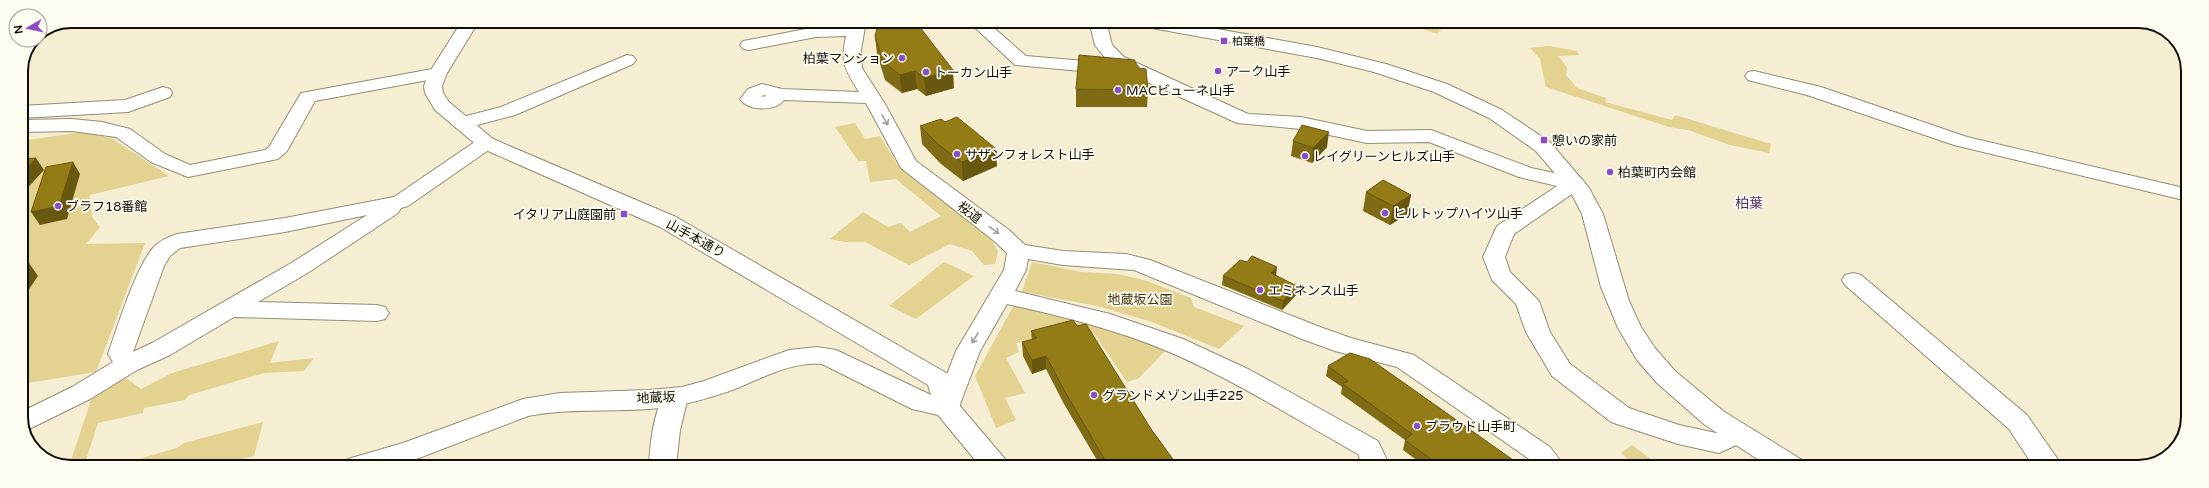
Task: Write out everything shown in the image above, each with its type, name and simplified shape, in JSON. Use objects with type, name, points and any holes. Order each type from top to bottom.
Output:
[{"type":"street","name":"山手本通り","points":[[467,28],[438,73],[433,86],[434,93],[442,106],[486,143],[668,222],[939,380],[947,408],[990,460]]},
{"type":"street","points":[[748,45],[843,28]]},
{"type":"street","name":"桜道","points":[[857,28],[852,50],[853,68],[872,98],[908,164],[1001,235],[1018,251]]},
{"type":"street","points":[[984,28],[1020,61],[1138,71]]},
{"type":"street","points":[[1099,28],[1104,48],[1114,59],[1244,119],[1294,122],[1367,137],[1431,136],[1526,173],[1575,183]]},
{"type":"street","points":[[1191,28],[1345,59],[1389,70],[1444,89],[1480,106],[1514,125],[1554,159],[1575,183],[1588,206],[1616,300],[1631,332],[1654,363],[1711,416],[1736,434],[1780,460]]},
{"type":"street","points":[[462,123],[508,112],[627,60]]},
{"type":"street","points":[[28,126],[72,125],[102,128],[123,133],[158,158],[188,171],[271,155],[277,150],[308,97],[438,73]]},
{"type":"street","points":[[1754,76],[1814,91],[1962,141],[2181,193]]},
{"type":"street","points":[[28,112],[128,106],[163,92]]},
{"type":"street","points":[[778,94],[872,98]]},
{"type":"street","points":[[28,419],[80,393],[128,364],[162,349],[227,308],[301,267],[486,143]]},
{"type":"street","points":[[1575,183],[1505,230],[1494,257],[1500,275],[1527,301],[1538,332],[1562,370],[1620,416],[1678,434],[1719,443],[1736,434]]},
{"type":"street","points":[[128,364],[120,354],[158,254],[165,247],[177,241],[285,225],[400,202]]},
{"type":"street","points":[[947,408],[968,351],[1002,295],[1015,270],[1018,251],[1063,258],[1126,261],[1142,265],[1311,333],[1344,345],[1405,361],[1541,454],[1546,460]]},
{"type":"street","points":[[1853,280],[2018,422],[2044,460]]},
{"type":"street","points":[[1002,295],[1085,314],[1150,336],[1198,355],[1369,448],[1374,460]]},
{"type":"street","points":[[227,308],[377,313]]},
{"type":"street","name":"地蔵坂","points":[[379,460],[410,451],[523,408],[540,404],[580,399],[675,397],[706,388],[789,358],[817,355],[837,360],[921,402],[947,408]]},
{"type":"street","points":[[663,460],[667,430],[675,397]]},
{"type":"green space","points":[[1420,28],[1435,28],[1441,30],[1437,34]]},
{"type":"green space","points":[[1549,46],[1577,51],[1579,55],[1559,56],[1567,68],[1566,75],[1577,88],[1606,98],[1605,102],[1672,120],[1675,115],[1771,144],[1769,153],[1730,145],[1688,130],[1669,127],[1546,87],[1540,59],[1530,48]]},
{"type":"green space","points":[[855,123],[865,139],[880,136],[899,167],[989,236],[998,251],[995,264],[984,265],[972,251],[950,244],[909,265],[865,242],[845,242],[830,239],[863,212],[888,227],[901,223],[910,232],[941,216],[896,179],[870,182],[866,161],[858,161],[835,127]]},
{"type":"green space","points":[[82,132],[111,138],[169,176],[90,195],[92,217],[100,227],[86,244],[145,243],[96,372],[28,383],[28,140]]},
{"type":"green space","points":[[944,262],[974,276],[916,319],[889,306]]},
{"type":"green space","name":"地蔵坂公園","points":[[1032,262],[1082,272],[1118,274],[1147,281],[1191,298],[1194,307],[1244,326],[1219,349],[1152,322],[1097,306],[1022,292]]},
{"type":"green space","points":[[1014,305],[1084,318],[1166,350],[1139,378],[1127,382],[1095,335],[1077,326],[1016,343],[1019,352],[1006,358],[1025,393],[1005,398],[1016,420],[996,428],[975,376]]},
{"type":"green space","points":[[279,341],[270,363],[314,358],[304,371],[264,373],[189,395],[185,400],[144,408],[143,413],[98,423],[86,460],[71,460],[93,394],[126,378],[141,389],[172,373]]},
{"type":"green space","points":[[263,422],[254,456],[238,460],[135,460],[177,448],[184,443]]},
{"type":"green space","points":[[1632,445],[1652,460],[1629,460],[1621,453]]},
{"type":"building","points":[[877,28],[920,28],[953,70],[924,78],[915,71],[900,75],[883,62],[875,36]]},
{"type":"building","points":[[1079,55],[1134,60],[1139,68],[1146,69],[1148,90],[1076,89]]},
{"type":"building","points":[[957,117],[995,148],[962,162],[939,145],[920,126],[941,119],[945,122]]},
{"type":"building","points":[[1302,125],[1329,132],[1313,148],[1293,141]]},
{"type":"building","points":[[36,158],[28,167],[28,159]]},
{"type":"building","points":[[73,162],[59,206],[31,212],[46,167]]},
{"type":"building","points":[[1383,180],[1411,195],[1393,206],[1366,192]]},
{"type":"building","points":[[1252,256],[1277,267],[1271,273],[1297,286],[1283,301],[1223,276],[1240,260],[1247,262]]},
{"type":"building","name":"グランドメゾン山手225","points":[[1073,320],[1077,326],[1086,324],[1151,429],[1173,460],[1105,460],[1046,356],[1032,360],[1022,342],[1037,338],[1031,331]]},
{"type":"building","name":"プラウド山手町","points":[[1350,353],[1370,359],[1513,460],[1432,460],[1405,440],[1412,434],[1343,384],[1348,381],[1328,366]]},
{"type":"place","name":"柏葉橋","points":[[1224,41]]},
{"type":"place","name":"柏葉マンション","points":[[902,58]]},
{"type":"place","name":"アーク山手","points":[[1218,71]]},
{"type":"place","name":"トーカン山手","points":[[926,72]]},
{"type":"place","name":"MACビューネ山手","points":[[1118,90]]},
{"type":"place","name":"憩いの家前","points":[[1544,140]]},
{"type":"place","name":"サザンフォレスト山手","points":[[957,154]]},
{"type":"place","name":"レイグリーンヒルズ山手","points":[[1305,156]]},
{"type":"place","name":"柏葉町内会館","points":[[1610,172]]},
{"type":"place","name":"ブラフ18番館","points":[[58,206]]},
{"type":"place","name":"ヒルトップハイツ山手","points":[[1385,213]]},
{"type":"place","name":"イタリア山庭園前","points":[[624,214]]},
{"type":"place","name":"エミネンス山手","points":[[1260,290]]},
{"type":"place","name":"グランドメゾン山手225","points":[[1094,395]]},
{"type":"place","name":"プラウド山手町","points":[[1417,426]]},
{"type":"district","name":"柏葉","points":[[1749,203]]}]
